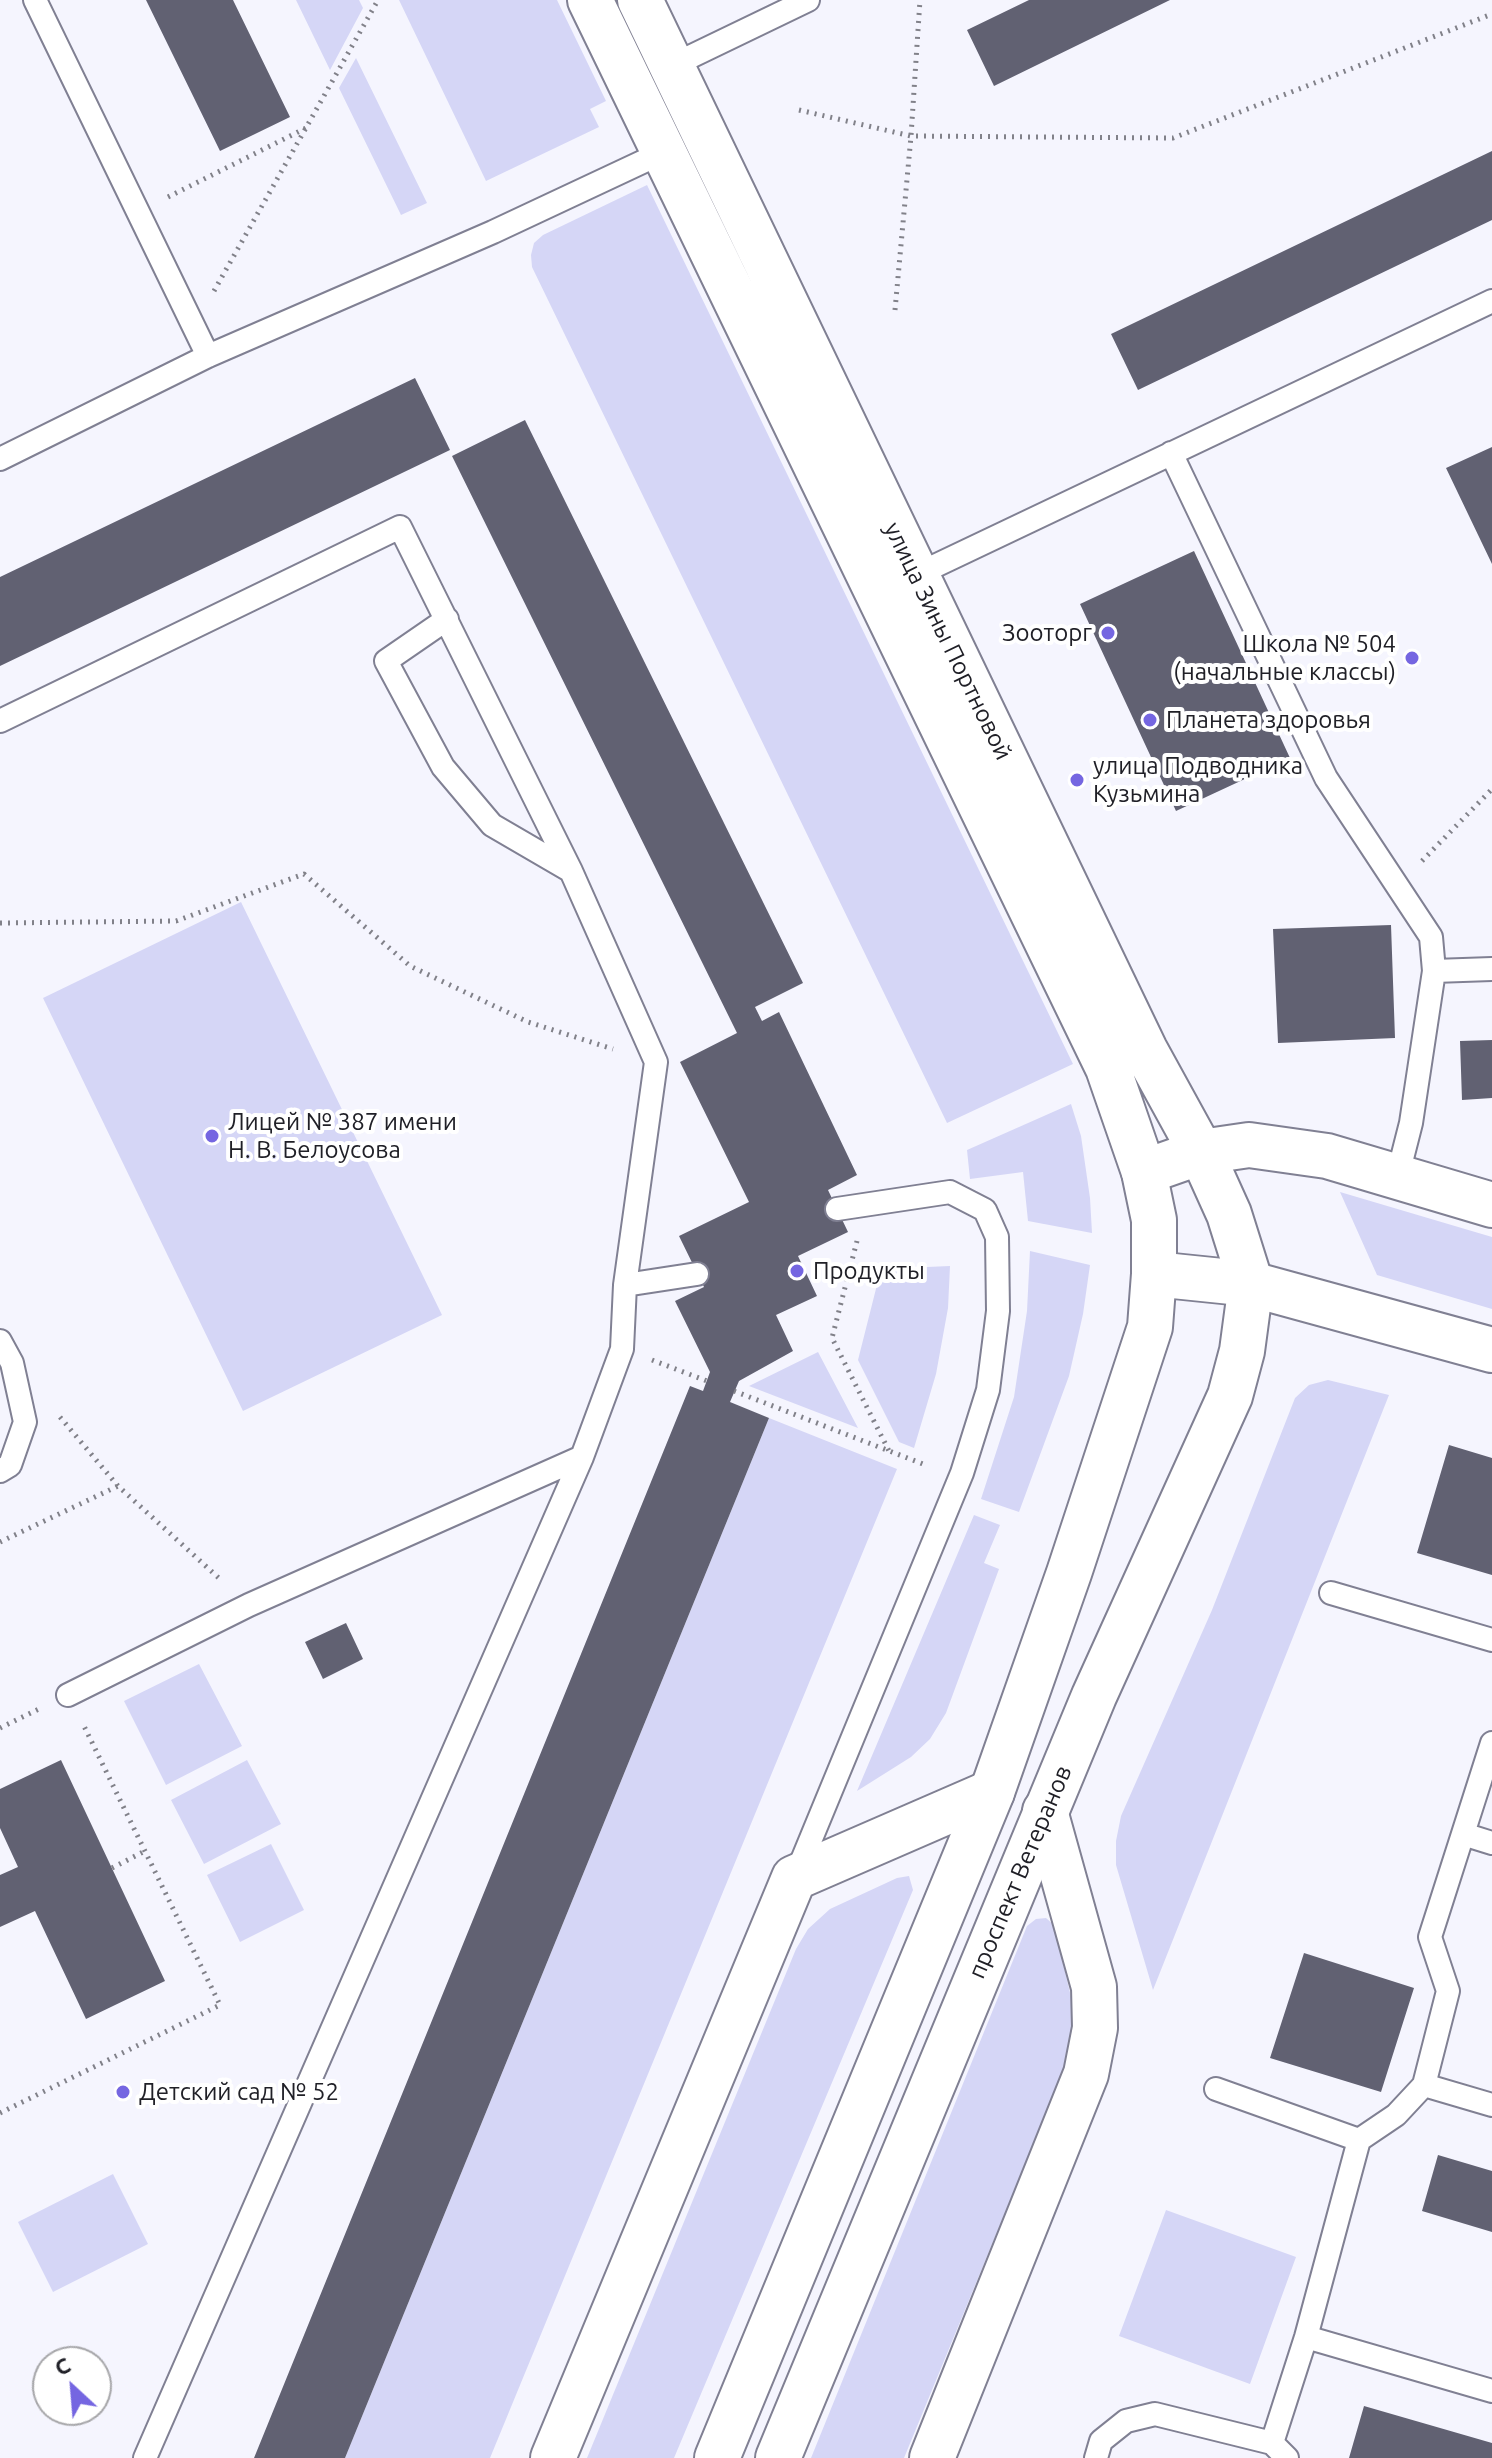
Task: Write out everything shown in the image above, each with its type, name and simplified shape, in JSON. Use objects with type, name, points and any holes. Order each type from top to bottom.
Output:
[{"type":"main road","name":"улица Зины Портновой","points":[[590,0],[1108,1068],[1144,1172],[1154,1220],[1154,1274]]},
{"type":"main road","name":"улица Зины Портновой","points":[[640,0],[1145,1050],[1201,1152],[1229,1214],[1251,1284]]},
{"type":"main road","points":[[1144,1172],[1201,1152],[1249,1145],[1327,1156],[1492,1205]]},
{"type":"main road","points":[[717,2458],[992,1792],[1069,1573],[1150,1327],[1154,1274],[1251,1284],[1492,1350]]},
{"type":"main road","name":"проспект Ветеранов","points":[[778,2458],[1045,1811],[1230,1396],[1242,1351],[1251,1284]]},
{"type":"main road","points":[[553,2458],[794,1878],[992,1792]]},
{"type":"main road","points":[[932,2458],[1086,2074],[1095,2028],[1094,1987],[1045,1811]]},
{"type":"lane","points":[[35,0],[208,356]]},
{"type":"lane","points":[[631,85],[808,0]]},
{"type":"lane","points":[[0,459],[208,356],[493,232],[704,132]]},
{"type":"lane","points":[[916,575],[1492,301]]},
{"type":"lane","points":[[1171,453],[1326,778],[1431,937],[1434,971],[1411,1123],[1397,1178]]},
{"type":"lane","points":[[0,721],[400,527],[571,871],[656,1062],[625,1285],[622,1349],[582,1457],[145,2458]]},
{"type":"lane","points":[[447,619],[386,661],[443,767],[492,825],[571,871]]},
{"type":"lane","points":[[1434,971],[1492,969]]},
{"type":"lane","points":[[794,1878],[962,1473],[988,1390],[998,1311],[997,1237],[985,1210],[950,1192],[837,1209]]},
{"type":"lane","points":[[625,1285],[697,1274]]},
{"type":"lane","points":[[0,1341],[12,1363],[25,1422],[10,1465],[0,1471]]},
{"type":"lane","points":[[68,1695],[249,1605],[582,1457]]},
{"type":"lane","points":[[1331,1593],[1492,1640]]},
{"type":"lane","points":[[1096,2458],[1101,2441],[1126,2421],[1155,2414],[1280,2450],[1306,2337],[1359,2140],[1396,2115],[1424,2085],[1448,1991],[1430,1937],[1492,1743]]},
{"type":"lane","points":[[1463,1834],[1492,1843]]},
{"type":"lane","points":[[1424,2085],[1492,2105]]},
{"type":"lane","points":[[1216,2089],[1359,2140]]},
{"type":"lane","points":[[1306,2337],[1492,2391]]},
{"type":"path","points":[[194,326],[378,0]]},
{"type":"path","points":[[895,310],[920,0]]},
{"type":"path","points":[[799,110],[911,136],[1173,138],[1492,14]]},
{"type":"path","points":[[138,212],[306,128]]},
{"type":"path","points":[[1399,890],[1425,856],[1492,789]]},
{"type":"path","points":[[0,923],[176,921],[304,874],[410,966],[528,1022],[656,1062]]},
{"type":"path","points":[[866,1205],[832,1338],[889,1451]]},
{"type":"path","points":[[622,1349],[707,1381]]},
{"type":"path","points":[[12,1363],[118,1486],[249,1605]]},
{"type":"path","points":[[734,1391],[923,1464]]},
{"type":"path","points":[[0,1542],[118,1486]]},
{"type":"path","points":[[0,1728],[68,1695],[220,2005],[0,2113]]},
{"type":"path","points":[[112,1868],[145,1851]]},
{"type":"shaded area","points":[[296,0],[359,0],[363,8],[330,70]]},
{"type":"shaded area","points":[[399,0],[557,0],[606,101],[590,109],[599,127],[486,181]]},
{"type":"shaded area","points":[[356,58],[427,203],[401,215],[339,88]]},
{"type":"shaded area","points":[[647,185],[1073,1064],[947,1123],[532,267],[534,243],[543,235]]},
{"type":"shaded area","points":[[241,902],[442,1315],[243,1411],[43,998]]},
{"type":"shaded area","points":[[1071,1104],[1081,1136],[1092,1233],[1028,1221],[1023,1172],[970,1179],[967,1150]]},
{"type":"shaded area","points":[[1340,1192],[1492,1237],[1492,1309],[1377,1275]]},
{"type":"shaded area","points":[[1030,1251],[1090,1265],[1069,1376],[1019,1512],[981,1499],[1014,1397],[1027,1311]]},
{"type":"shaded area","points":[[950,1266],[948,1308],[936,1374],[914,1448],[899,1442],[858,1360],[881,1269]]},
{"type":"shaded area","points":[[818,1352],[858,1428],[749,1386]]},
{"type":"shaded area","points":[[1328,1380],[1389,1395],[1153,1990],[1116,1865],[1116,1841],[1121,1816],[1212,1610],[1295,1398],[1309,1385]]},
{"type":"shaded area","points":[[769,1418],[897,1469],[490,2458],[345,2458]]},
{"type":"shaded area","points":[[974,1515],[1000,1525],[984,1563],[999,1569],[946,1713],[930,1739],[911,1757],[857,1791]]},
{"type":"shaded area","points":[[199,1664],[242,1746],[166,1785],[124,1701]]},
{"type":"shaded area","points":[[247,1760],[281,1824],[204,1864],[171,1800]]},
{"type":"shaded area","points":[[271,1844],[304,1910],[240,1942],[207,1875]]},
{"type":"shaded area","points":[[909,1876],[913,1890],[674,2458],[587,2458],[796,1949],[808,1929],[830,1909],[897,1878]]},
{"type":"shaded area","points":[[1046,1918],[1054,1925],[1072,2001],[1065,2067],[904,2458],[811,2458],[1027,1926],[1036,1919]]},
{"type":"shaded area","points":[[113,2174],[148,2244],[53,2292],[18,2222]]},
{"type":"shaded area","points":[[1166,2210],[1296,2257],[1250,2384],[1119,2336]]},
{"type":"building","points":[[146,0],[233,0],[290,117],[220,151]]},
{"type":"building","points":[[1029,0],[1170,0],[994,86],[967,30]]},
{"type":"building","points":[[1492,151],[1492,220],[1138,390],[1111,334]]},
{"type":"building","points":[[415,378],[450,450],[0,666],[0,577]]},
{"type":"building","points":[[525,420],[803,983],[755,1007],[762,1021],[779,1012],[857,1175],[828,1190],[848,1232],[798,1256],[817,1296],[776,1315],[793,1351],[739,1381],[730,1402],[769,1418],[345,2458],[254,2458],[690,1386],[703,1391],[710,1372],[675,1301],[704,1287],[679,1236],[749,1202],[680,1062],[737,1033],[452,456]]},
{"type":"building","points":[[1492,447],[1492,564],[1446,468]]},
{"type":"building","points":[[1194,551],[1290,758],[1176,811],[1080,604]]},
{"type":"building","points":[[1391,925],[1395,1038],[1278,1043],[1273,929]]},
{"type":"building","points":[[1492,1040],[1492,1098],[1462,1100],[1460,1041]]},
{"type":"building","points":[[1449,1445],[1492,1458],[1492,1575],[1417,1553]]},
{"type":"building","points":[[346,1623],[363,1659],[323,1679],[305,1642]]},
{"type":"building","points":[[61,1760],[165,1981],[86,2019],[35,1911],[0,1927],[0,1875],[18,1867],[0,1828],[0,1789]]},
{"type":"building","points":[[1304,1953],[1414,1988],[1381,2092],[1270,2058]]},
{"type":"building","points":[[1438,2155],[1492,2171],[1492,2232],[1422,2211]]},
{"type":"building","points":[[1364,2406],[1492,2443],[1492,2458],[1349,2458]]},
{"type":"place","name":"Зооторг","points":[[1108,633]]},
{"type":"place","name":"Школа № 504 (начальные классы)","points":[[1412,658]]},
{"type":"place","name":"Планета здоровья","points":[[1150,720]]},
{"type":"place","name":"улица Подводника Кузьмина","points":[[1077,780]]},
{"type":"place","name":"Лицей № 387 имени Н. В. Белоусова","points":[[212,1136]]},
{"type":"place","name":"Продукты","points":[[797,1271]]},
{"type":"place","name":"Детский сад № 52","points":[[123,2092]]}]
